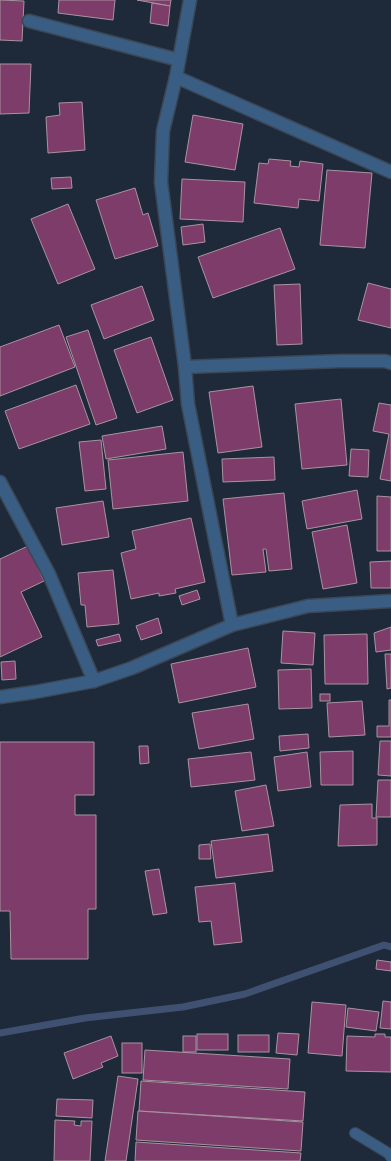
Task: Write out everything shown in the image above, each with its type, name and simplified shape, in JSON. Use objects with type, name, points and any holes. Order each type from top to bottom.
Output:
[{"type":"street","points":[[190,0],[176,77],[163,131],[161,182],[188,404],[232,625]]},
{"type":"street","points":[[29,21],[179,60]]},
{"type":"street","points":[[176,77],[391,172]]},
{"type":"street","points":[[185,367],[341,361],[384,361],[391,363]]},
{"type":"street","points":[[0,482],[49,574],[94,681]]},
{"type":"street","points":[[0,697],[94,681],[132,668],[232,625],[308,606],[391,601]]},
{"type":"lane","points":[[354,1134],[388,1153],[391,1157]]},
{"type":"building","points":[[0,0],[24,1],[22,41],[0,40]]},
{"type":"building","points":[[59,0],[115,0],[113,20],[58,13]]},
{"type":"building","points":[[137,0],[171,0],[170,6]]},
{"type":"building","points":[[152,3],[170,6],[168,26],[150,23]]},
{"type":"building","points":[[0,64],[31,64],[29,113],[0,114]]},
{"type":"building","points":[[82,102],[85,150],[48,153],[46,117],[60,115],[59,103]]},
{"type":"building","points":[[193,115],[243,124],[235,170],[185,162]]},
{"type":"building","points":[[269,159],[291,161],[290,166],[299,167],[300,161],[323,164],[319,201],[299,199],[298,208],[254,203],[259,163],[268,164]]},
{"type":"building","points":[[327,170],[372,173],[365,248],[320,245]]},
{"type":"building","points":[[71,177],[72,188],[52,189],[51,178]]},
{"type":"building","points":[[182,179],[245,182],[243,222],[180,219]]},
{"type":"building","points":[[135,188],[143,215],[148,213],[158,246],[115,259],[96,200]]},
{"type":"building","points":[[68,204],[95,269],[58,284],[31,219]]},
{"type":"building","points":[[203,224],[205,242],[183,245],[181,227]]},
{"type":"building","points":[[280,228],[295,269],[213,298],[198,257]]},
{"type":"building","points":[[368,283],[391,289],[391,328],[358,320]]},
{"type":"building","points":[[300,284],[302,344],[277,345],[274,285]]},
{"type":"building","points":[[142,286],[154,320],[104,339],[91,305]]},
{"type":"building","points":[[59,325],[75,367],[0,396],[0,347]]},
{"type":"building","points":[[88,330],[117,418],[96,425],[66,337]]},
{"type":"building","points":[[151,337],[173,400],[137,413],[114,350]]},
{"type":"building","points":[[76,385],[90,424],[19,449],[5,411]]},
{"type":"building","points":[[253,386],[262,447],[218,453],[209,392]]},
{"type":"building","points":[[341,399],[347,465],[302,469],[295,404]]},
{"type":"building","points":[[379,403],[391,405],[391,481],[380,479],[389,434],[373,431]]},
{"type":"building","points":[[162,426],[166,449],[106,459],[102,436]]},
{"type":"building","points":[[101,440],[106,489],[85,491],[79,442]]},
{"type":"building","points":[[351,449],[369,450],[368,477],[349,476]]},
{"type":"building","points":[[183,452],[188,501],[113,509],[108,460]]},
{"type":"building","points":[[274,457],[275,480],[223,482],[222,459]]},
{"type":"building","points":[[357,490],[362,519],[307,529],[302,501]]},
{"type":"building","points":[[284,493],[292,569],[269,571],[266,549],[263,549],[266,572],[232,575],[223,499]]},
{"type":"building","points":[[377,496],[391,497],[391,551],[377,551]]},
{"type":"building","points":[[103,501],[109,537],[62,545],[56,508]]},
{"type":"building","points":[[191,518],[205,582],[175,589],[176,593],[159,596],[159,593],[131,599],[121,553],[136,549],[132,531]]},
{"type":"building","points":[[347,525],[357,583],[323,589],[312,532]]},
{"type":"building","points":[[28,546],[44,581],[21,592],[42,637],[0,657],[0,559]]},
{"type":"building","points":[[391,561],[391,588],[371,588],[370,562]]},
{"type":"building","points":[[113,570],[119,624],[87,627],[85,605],[81,605],[78,573]]},
{"type":"building","points":[[197,590],[200,599],[182,605],[179,596]]},
{"type":"building","points":[[158,618],[162,633],[141,640],[136,626]]},
{"type":"building","points":[[391,627],[391,650],[376,652],[374,633]]},
{"type":"building","points":[[283,631],[315,633],[313,665],[281,663]]},
{"type":"building","points":[[119,634],[121,641],[98,646],[96,640]]},
{"type":"building","points":[[367,634],[368,684],[325,684],[324,635]]},
{"type":"building","points":[[248,648],[256,687],[179,703],[171,664]]},
{"type":"building","points":[[385,654],[391,654],[391,688],[387,689]]},
{"type":"building","points":[[15,661],[16,679],[2,680],[1,662]]},
{"type":"building","points":[[311,669],[312,708],[279,709],[278,670]]},
{"type":"building","points":[[320,694],[330,694],[330,701],[320,701]]},
{"type":"building","points":[[389,700],[391,700],[391,737],[377,737],[377,726],[389,726]]},
{"type":"building","points":[[362,701],[365,735],[329,737],[327,703]]},
{"type":"building","points":[[248,704],[254,739],[199,749],[192,713]]},
{"type":"building","points":[[308,734],[309,748],[280,751],[279,736]]},
{"type":"building","points":[[380,741],[391,741],[391,776],[378,775]]},
{"type":"building","points":[[0,742],[94,742],[94,795],[75,795],[75,815],[96,815],[96,909],[88,909],[88,959],[11,959],[10,911],[0,911]]},
{"type":"building","points":[[139,746],[148,746],[149,763],[140,764]]},
{"type":"building","points":[[353,751],[353,785],[321,785],[320,752]]},
{"type":"building","points":[[251,752],[255,780],[191,787],[188,759]]},
{"type":"building","points":[[307,752],[311,787],[278,791],[274,757]]},
{"type":"building","points":[[378,780],[391,780],[391,817],[376,817]]},
{"type":"building","points":[[266,785],[274,826],[242,831],[235,791]]},
{"type":"building","points":[[372,804],[372,818],[377,818],[377,845],[338,846],[340,805]]},
{"type":"building","points":[[268,834],[273,871],[216,878],[211,841]]},
{"type":"building","points":[[210,844],[211,859],[199,859],[199,845]]},
{"type":"building","points":[[159,869],[167,913],[153,915],[145,871]]},
{"type":"building","points":[[235,883],[242,942],[214,945],[211,921],[199,922],[195,887]]},
{"type":"building","points":[[377,960],[391,962],[391,971],[376,969]]},
{"type":"building","points":[[383,1001],[391,1002],[391,1029],[380,1028]]},
{"type":"building","points":[[312,1002],[346,1005],[342,1056],[308,1053]]},
{"type":"building","points":[[348,1008],[379,1012],[376,1031],[346,1027]]},
{"type":"building","points":[[278,1033],[299,1034],[297,1055],[276,1053]]},
{"type":"building","points":[[197,1034],[228,1034],[228,1050],[197,1050]]},
{"type":"building","points":[[375,1034],[385,1034],[385,1037],[391,1037],[391,1072],[346,1071],[347,1036],[375,1037]]},
{"type":"building","points":[[238,1035],[269,1035],[269,1052],[238,1052]]},
{"type":"building","points":[[111,1036],[118,1056],[101,1063],[103,1067],[73,1079],[64,1053]]},
{"type":"building","points":[[183,1036],[196,1036],[196,1052],[183,1052]]},
{"type":"building","points":[[122,1043],[142,1043],[142,1073],[122,1073]]},
{"type":"building","points":[[145,1050],[290,1059],[288,1089],[143,1080]]},
{"type":"building","points":[[118,1076],[138,1079],[126,1161],[105,1161]]},
{"type":"building","points":[[141,1081],[305,1092],[303,1121],[139,1111]]},
{"type":"building","points":[[57,1099],[93,1100],[92,1118],[56,1116]]},
{"type":"building","points":[[138,1111],[303,1122],[301,1151],[136,1140]]},
{"type":"building","points":[[55,1120],[75,1121],[74,1125],[81,1126],[81,1121],[92,1121],[90,1161],[54,1161]]},
{"type":"building","points":[[136,1142],[301,1153],[300,1161],[135,1161]]},
{"type":"waterway","points":[[0,1033],[85,1018],[183,1007],[245,994],[384,945],[391,947]]}]
